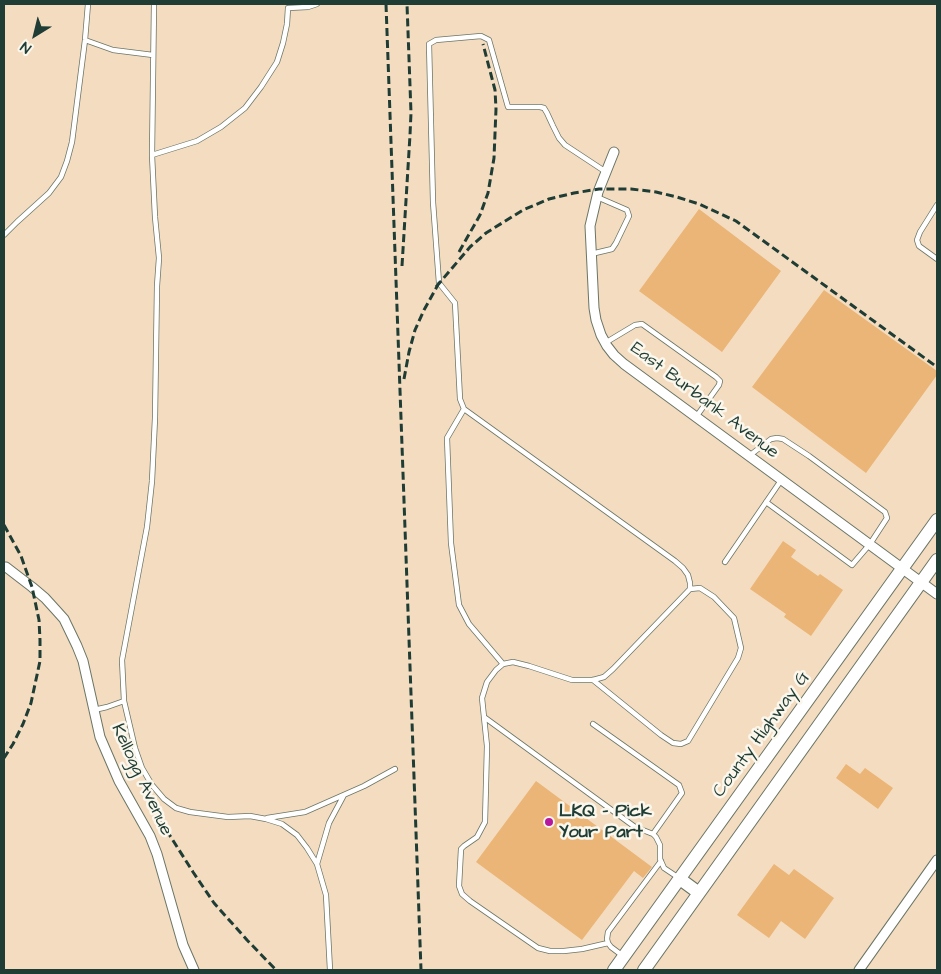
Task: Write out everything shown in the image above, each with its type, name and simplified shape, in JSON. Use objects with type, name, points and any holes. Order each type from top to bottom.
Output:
[{"type":"main road","name":"County Highway G","points":[[614,970],[937,520]]},
{"type":"main road","points":[[644,970],[937,560]]},
{"type":"main road","points":[[680,879],[700,893]]},
{"type":"street","name":"East Burbank Avenue","points":[[614,152],[597,197],[590,226],[594,308],[596,320],[605,343],[624,364],[937,594]]},
{"type":"street","name":"Kellogg Avenue","points":[[4,567],[45,598],[64,619],[77,646],[83,661],[100,737],[119,781],[150,836],[183,945],[194,970]]},
{"type":"street","points":[[859,970],[937,860]]},
{"type":"lane","points":[[4,235],[49,194],[61,177],[68,161],[85,40],[88,4]]},
{"type":"lane","points":[[154,4],[152,155],[154,217],[159,258],[155,418],[147,527],[122,660],[124,701],[135,748],[142,768],[152,785],[176,808],[214,816],[250,816],[266,819],[282,824],[297,835],[308,848],[317,864],[326,895],[330,970]]},
{"type":"lane","points":[[152,155],[197,142],[245,108],[277,62],[288,24],[288,8],[308,7],[317,4]]},
{"type":"lane","points":[[606,172],[565,145],[559,138],[544,108],[540,106],[508,107],[489,40],[481,36],[436,40],[429,44],[433,202],[440,283],[455,303],[460,399],[464,409],[675,561],[688,575],[690,590]]},
{"type":"lane","points":[[85,40],[113,50],[153,55]]},
{"type":"lane","points":[[592,254],[612,249],[629,216],[627,210],[597,197]]},
{"type":"lane","points":[[937,205],[917,240],[919,246],[937,259]]},
{"type":"lane","points":[[605,343],[635,325],[642,324],[716,377],[720,381],[719,385],[696,417]]},
{"type":"lane","points":[[464,409],[447,438],[451,543],[459,605],[469,624],[503,664]]},
{"type":"lane","points":[[749,456],[771,439],[783,438],[885,512],[887,518],[870,544],[852,565],[766,502]]},
{"type":"lane","points":[[725,562],[782,479]]},
{"type":"lane","points":[[592,680],[667,739],[681,744],[688,741],[738,658],[741,648],[734,618],[714,597],[700,588],[690,590],[604,677],[592,680],[572,680],[513,662],[503,664],[487,682],[482,698],[486,746],[485,822],[478,837],[461,849],[458,886],[462,894],[470,901],[538,948],[564,952],[608,943]]},
{"type":"lane","points":[[94,710],[124,701]]},
{"type":"lane","points":[[484,717],[635,827],[653,834],[660,845],[661,861],[664,868],[680,879]]},
{"type":"lane","points":[[593,724],[679,785],[682,793],[653,834]]},
{"type":"lane","points":[[266,819],[305,812],[364,786],[396,769]]},
{"type":"lane","points":[[317,864],[329,823],[344,795]]},
{"type":"lane","points":[[624,957],[608,943],[608,932],[661,861]]},
{"type":"building","points":[[699,209],[781,271],[722,352],[639,291]]},
{"type":"building","points":[[824,290],[937,371],[937,375],[866,473],[752,387]]},
{"type":"building","points":[[783,541],[796,550],[791,557],[818,576],[820,574],[843,590],[811,636],[784,617],[786,614],[750,589]]},
{"type":"building","points":[[846,764],[860,774],[865,768],[893,788],[878,809],[836,778]]},
{"type":"building","name":"LKQ - Pick Your Part","points":[[536,781],[652,867],[643,878],[634,871],[582,940],[476,862]]},
{"type":"building","points":[[774,864],[789,875],[794,869],[834,898],[805,939],[781,921],[769,938],[737,915]]},
{"type":"railway","points":[[386,4],[421,970]]},
{"type":"railway","points":[[402,266],[411,113],[407,4]]},
{"type":"railway","points":[[459,252],[480,215],[488,193],[494,158],[495,90],[483,44]]},
{"type":"railway","points":[[436,287],[470,247],[486,233],[523,210],[549,199],[599,189],[631,189],[656,192],[699,204],[736,221],[937,367]]},
{"type":"railway","points":[[404,379],[415,330],[440,281]]},
{"type":"railway","points":[[4,525],[21,556],[32,587],[39,620],[40,640],[40,661],[31,703],[23,724],[4,758]]},
{"type":"railway","points":[[160,820],[214,903],[276,970]]},
{"type":"place","name":"LKQ - Pick Your Part","points":[[549,822]]}]
